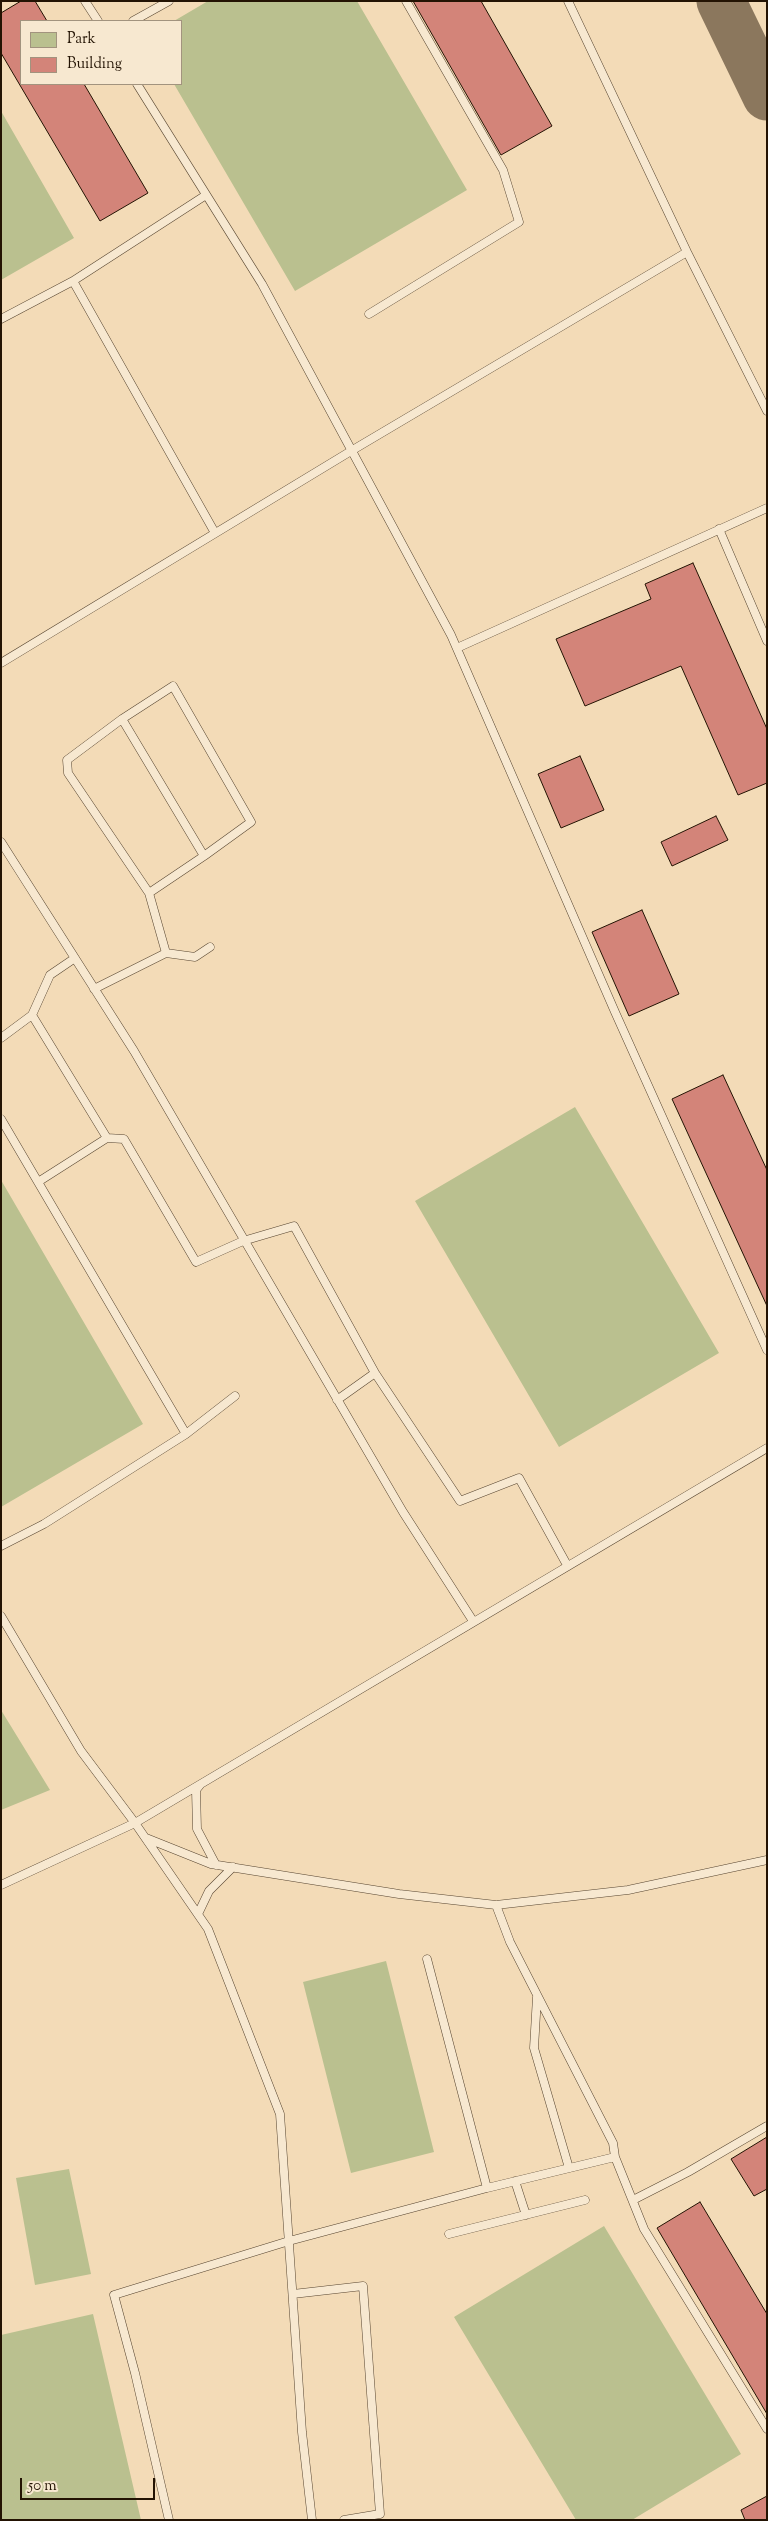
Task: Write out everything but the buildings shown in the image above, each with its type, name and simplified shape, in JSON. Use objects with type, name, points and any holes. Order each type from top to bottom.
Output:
[{"type":"lane","points":[[85,1],[97,20]]},
{"type":"lane","points":[[135,20],[169,1]]},
{"type":"lane","points":[[369,314],[519,222],[503,170],[406,1]]},
{"type":"lane","points":[[568,1],[687,252],[767,411]]},
{"type":"lane","points":[[138,85],[262,284],[456,648],[615,1012],[767,1350]]},
{"type":"lane","points":[[1,319],[73,281],[206,195]]},
{"type":"lane","points":[[1,663],[351,450],[687,252]]},
{"type":"lane","points":[[73,281],[215,533]]},
{"type":"lane","points":[[456,648],[767,508]]},
{"type":"lane","points":[[719,529],[767,641]]},
{"type":"lane","points":[[149,893],[251,822],[173,686],[122,719],[66,760],[68,773],[149,893],[166,953]]},
{"type":"lane","points":[[122,719],[204,856]]},
{"type":"lane","points":[[1,842],[134,1051],[336,1400],[473,1621]]},
{"type":"lane","points":[[94,989],[166,953],[195,957],[210,947]]},
{"type":"lane","points":[[1,1038],[32,1015],[50,975],[75,958]]},
{"type":"lane","points":[[32,1015],[107,1138]]},
{"type":"lane","points":[[1,1119],[186,1434]]},
{"type":"lane","points":[[38,1182],[107,1138],[124,1139],[196,1262],[243,1241],[294,1226],[375,1373],[460,1501],[518,1478],[567,1565]]},
{"type":"lane","points":[[336,1400],[375,1373]]},
{"type":"lane","points":[[1,1546],[44,1524],[186,1434],[235,1396]]},
{"type":"lane","points":[[1,1885],[135,1823],[767,1448]]},
{"type":"lane","points":[[1,1616],[81,1751],[146,1838],[208,1929],[280,2114],[302,2432],[312,2520]]},
{"type":"lane","points":[[202,1783],[196,1790],[197,1829],[216,1865]]},
{"type":"lane","points":[[146,1838],[216,1865],[399,1894],[496,1906],[628,1890],[767,1860]]},
{"type":"lane","points":[[198,1914],[208,1891],[233,1867]]},
{"type":"lane","points":[[496,1906],[510,1942],[613,2143],[615,2157],[644,2229],[767,2429]]},
{"type":"lane","points":[[427,1959],[487,2188]]},
{"type":"lane","points":[[537,1994],[534,2048],[569,2168]]},
{"type":"lane","points":[[633,2200],[688,2172],[767,2126]]},
{"type":"lane","points":[[169,2520],[135,2373],[114,2296],[289,2241],[487,2188],[615,2157]]},
{"type":"lane","points":[[515,2181],[526,2215]]},
{"type":"lane","points":[[449,2234],[585,2200]]},
{"type":"lane","points":[[293,2294],[362,2286],[380,2514],[344,2520]]},
{"type":"green space","points":[[208,1],[357,1],[467,190],[295,291],[175,85],[182,85],[182,20],[176,20]]},
{"type":"green space","points":[[1,111],[74,238],[1,280]]},
{"type":"green space","points":[[575,1107],[719,1353],[559,1447],[415,1201]]},
{"type":"green space","points":[[1,1180],[143,1424],[1,1507]]},
{"type":"green space","points":[[1,1710],[50,1790],[1,1810]]},
{"type":"green space","points":[[386,1961],[434,2152],[351,2173],[303,1982]]},
{"type":"green space","points":[[69,2169],[91,2274],[35,2285],[16,2178]]},
{"type":"green space","points":[[604,2226],[741,2454],[632,2520],[576,2520],[454,2317]]},
{"type":"green space","points":[[93,2314],[141,2520],[1,2520],[1,2335]]},
{"type":"taxiway","points":[[721,1],[767,96]]}]
